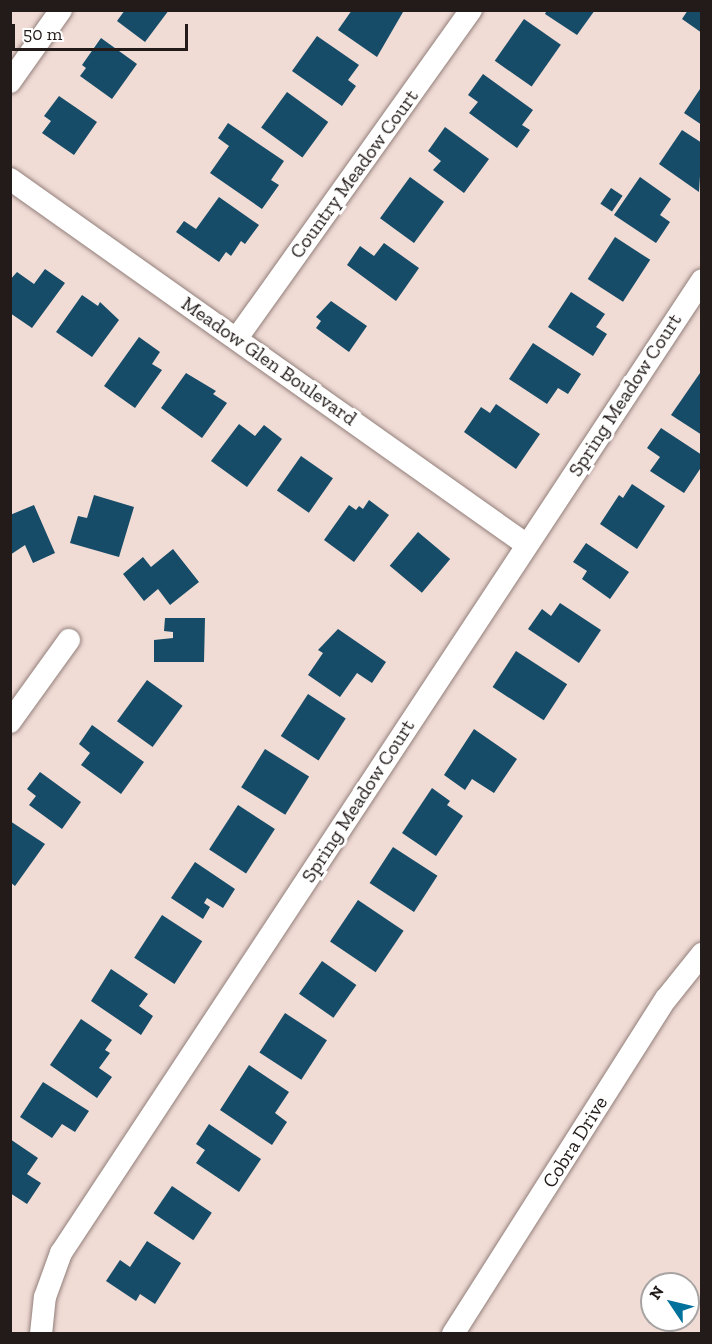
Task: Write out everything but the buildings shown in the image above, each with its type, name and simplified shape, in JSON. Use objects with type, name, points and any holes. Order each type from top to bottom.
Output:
[{"type":"street","points":[[10,82],[61,10]]},
{"type":"street","name":"Country Meadow Court","points":[[237,338],[471,10]]},
{"type":"street","name":"Meadow Glen Boulevard","points":[[10,179],[527,545]]},
{"type":"street","name":"Spring Meadow Court","points":[[41,1334],[45,1297],[61,1253],[702,280]]},
{"type":"street","points":[[10,722],[69,640]]},
{"type":"street","name":"Cobra Drive","points":[[453,1334],[666,999],[702,954]]}]
